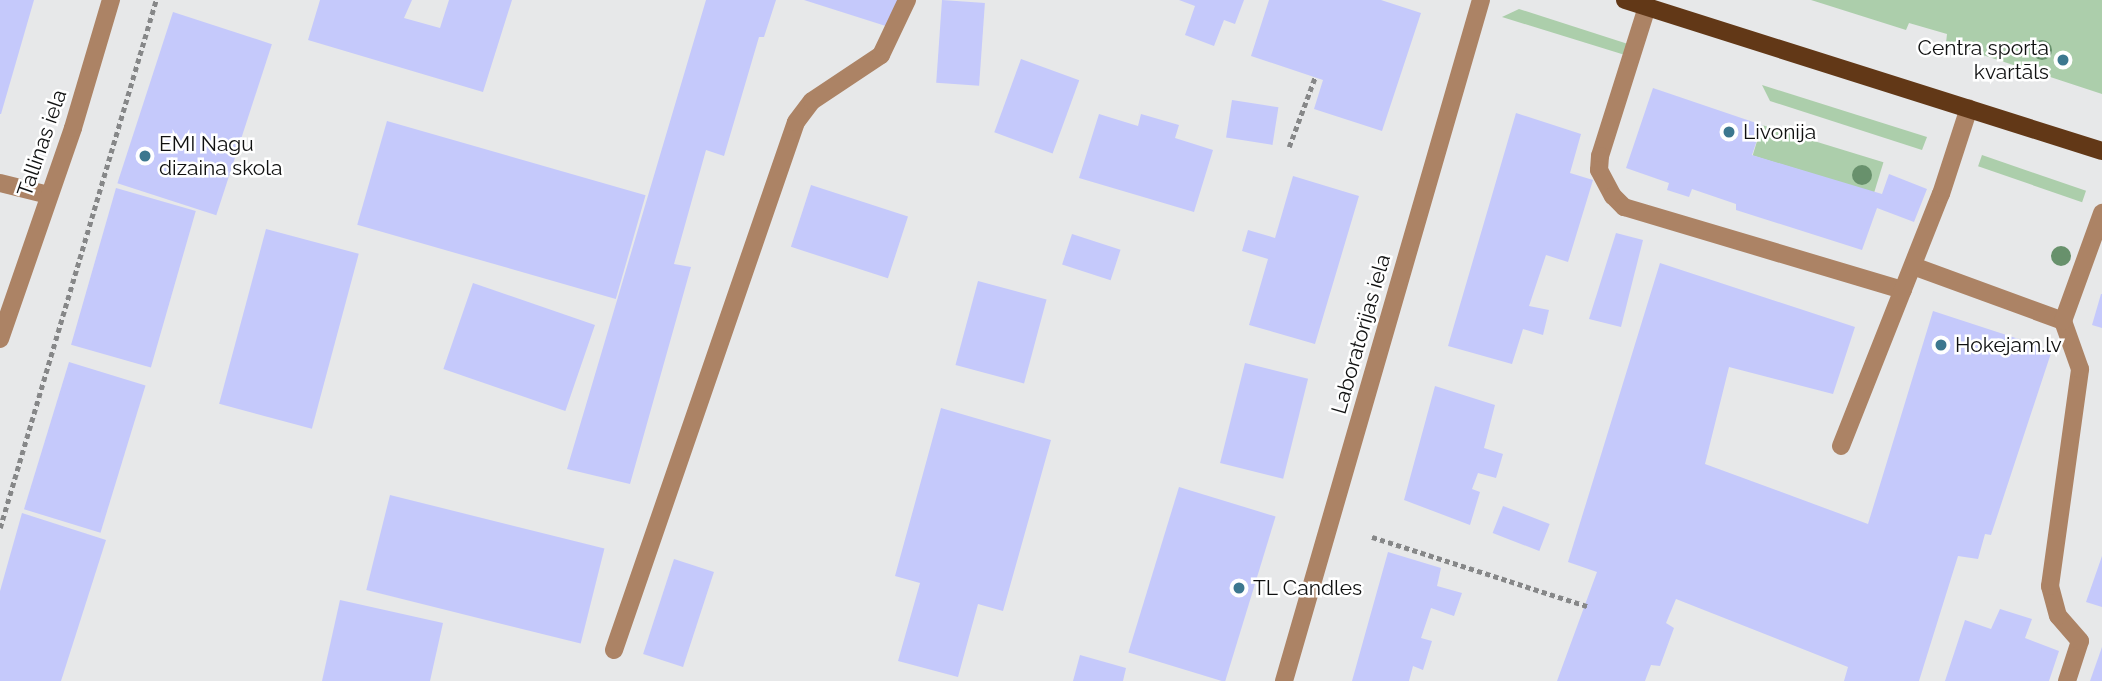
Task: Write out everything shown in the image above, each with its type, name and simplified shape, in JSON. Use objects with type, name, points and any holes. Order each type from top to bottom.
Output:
[{"type":"main road","points":[[1625,0],[2102,151]]},
{"type":"street","name":"Tallinas iela","points":[[0,339],[73,128],[111,0]]},
{"type":"street","points":[[614,650],[796,122],[812,101],[881,55],[907,0]]},
{"type":"street","name":"Laboratorijas iela","points":[[1284,681],[1481,0]]},
{"type":"street","points":[[1647,7],[1600,156],[1599,170],[1613,196],[1624,207],[1903,289]]},
{"type":"street","points":[[1841,446],[1913,266],[1969,108]]},
{"type":"street","points":[[0,183],[48,195]]},
{"type":"street","points":[[2067,681],[2080,641],[2058,616],[2050,586],[2080,369],[2063,321],[2102,213]]},
{"type":"street","points":[[1913,266],[2063,321]]},
{"type":"path","points":[[0,528],[156,0]]},
{"type":"path","points":[[1289,146],[1315,77]]},
{"type":"path","points":[[1372,537],[1587,606]]},
{"type":"green space","name":"Centra sporta kvartāls","points":[[1811,0],[2102,0],[2102,94],[1946,43],[1947,34],[1909,23],[1906,30]]},
{"type":"green space","points":[[1519,9],[1628,44],[1625,55],[1502,17]]},
{"type":"green space","points":[[1762,85],[1927,137],[1922,150],[1770,101]]},
{"type":"green space","points":[[1762,125],[1883,162],[1874,193],[1753,156]]},
{"type":"green space","points":[[1982,155],[2086,191],[2082,202],[1978,166]]},
{"type":"building","points":[[0,0],[34,0],[1,114],[0,114]]},
{"type":"building","points":[[320,0],[412,0],[404,18],[440,28],[449,0],[512,0],[483,92],[308,40]]},
{"type":"building","points":[[706,0],[776,0],[764,37],[759,37],[724,156],[706,150],[674,264],[691,267],[630,484],[567,469]]},
{"type":"building","points":[[804,0],[901,0],[892,28]]},
{"type":"building","points":[[942,0],[985,3],[979,86],[936,83]]},
{"type":"building","points":[[1179,0],[1244,0],[1235,24],[1224,20],[1214,46],[1185,35],[1195,6]]},
{"type":"building","points":[[1269,0],[1381,0],[1421,13],[1382,131],[1314,109],[1323,80],[1251,56]]},
{"type":"building","points":[[173,12],[272,44],[216,215],[117,183]]},
{"type":"building","points":[[1021,59],[1079,80],[1053,154],[994,132]]},
{"type":"building","points":[[1653,88],[1762,125],[1752,155],[1882,194],[1889,174],[1927,189],[1914,222],[1877,208],[1862,250],[1736,210],[1736,204],[1692,189],[1689,197],[1667,190],[1669,183],[1626,168]]},
{"type":"building","points":[[1232,100],[1278,107],[1272,145],[1226,138]]},
{"type":"building","points":[[1516,113],[1581,134],[1570,173],[1593,180],[1568,262],[1546,255],[1529,306],[1549,310],[1543,335],[1523,329],[1512,364],[1448,346]]},
{"type":"building","points":[[1099,114],[1138,126],[1141,114],[1179,125],[1175,138],[1213,150],[1194,212],[1079,178]]},
{"type":"building","points":[[387,121],[646,195],[616,299],[357,225]]},
{"type":"building","points":[[1293,176],[1359,196],[1315,344],[1249,325],[1268,259],[1242,251],[1248,230],[1275,238]]},
{"type":"building","points":[[811,185],[908,217],[888,278],[791,247]]},
{"type":"building","points":[[116,188],[196,211],[151,368],[71,345]]},
{"type":"building","points":[[266,229],[359,254],[312,429],[219,404]]},
{"type":"building","points":[[1616,233],[1643,240],[1621,327],[1589,319]]},
{"type":"building","points":[[1072,234],[1121,250],[1111,280],[1062,264]]},
{"type":"building","points":[[1660,263],[1855,327],[1833,394],[1729,367],[1705,464],[1868,524],[1933,311],[2052,350],[1991,535],[1985,534],[1978,559],[1958,556],[1919,681],[1844,681],[1848,667],[1676,599],[1666,623],[1674,628],[1660,666],[1651,665],[1645,681],[1557,681],[1597,572],[1568,562]]},
{"type":"building","points":[[978,281],[1047,299],[1024,383],[955,365]]},
{"type":"building","points":[[473,283],[595,325],[565,411],[443,369]]},
{"type":"building","points":[[2102,294],[2102,328],[2092,325]]},
{"type":"building","points":[[69,362],[146,385],[100,533],[24,509]]},
{"type":"building","points":[[1245,363],[1308,379],[1283,479],[1220,463]]},
{"type":"building","points":[[1435,386],[1495,405],[1484,448],[1503,454],[1496,478],[1478,473],[1472,489],[1480,492],[1470,525],[1404,500]]},
{"type":"building","points":[[941,408],[1051,440],[1003,611],[978,604],[958,677],[898,661],[920,583],[895,576]]},
{"type":"building","points":[[1179,487],[1276,517],[1225,681],[1128,652]]},
{"type":"building","points":[[390,495],[604,548],[581,644],[366,590]]},
{"type":"building","points":[[1503,506],[1550,524],[1539,551],[1493,533]]},
{"type":"building","points":[[22,513],[106,540],[61,681],[0,681],[0,591]]},
{"type":"building","points":[[1388,552],[1441,568],[1437,586],[1462,593],[1454,616],[1431,608],[1421,638],[1432,641],[1423,670],[1413,666],[1409,681],[1352,681]]},
{"type":"building","points":[[2102,556],[2102,607],[2086,602]]},
{"type":"building","points":[[674,559],[714,572],[683,667],[643,654]]},
{"type":"building","points":[[340,600],[443,623],[430,681],[322,681]]},
{"type":"building","points":[[2000,609],[2032,619],[2025,638],[2059,651],[2049,681],[1945,681],[1965,620],[1991,629]]},
{"type":"building","points":[[2102,647],[2102,681],[2090,681]]},
{"type":"building","points":[[1080,655],[1126,668],[1123,681],[1073,681]]},
{"type":"place","name":"Centra sporta kvartāls","points":[[2063,60]]},
{"type":"place","name":"Livonija","points":[[1729,132]]},
{"type":"place","name":"EMI Nagu dizaina skola","points":[[145,156]]},
{"type":"place","name":"Hokejam.lv","points":[[1941,345]]},
{"type":"place","name":"TL Candles","points":[[1239,588]]}]
